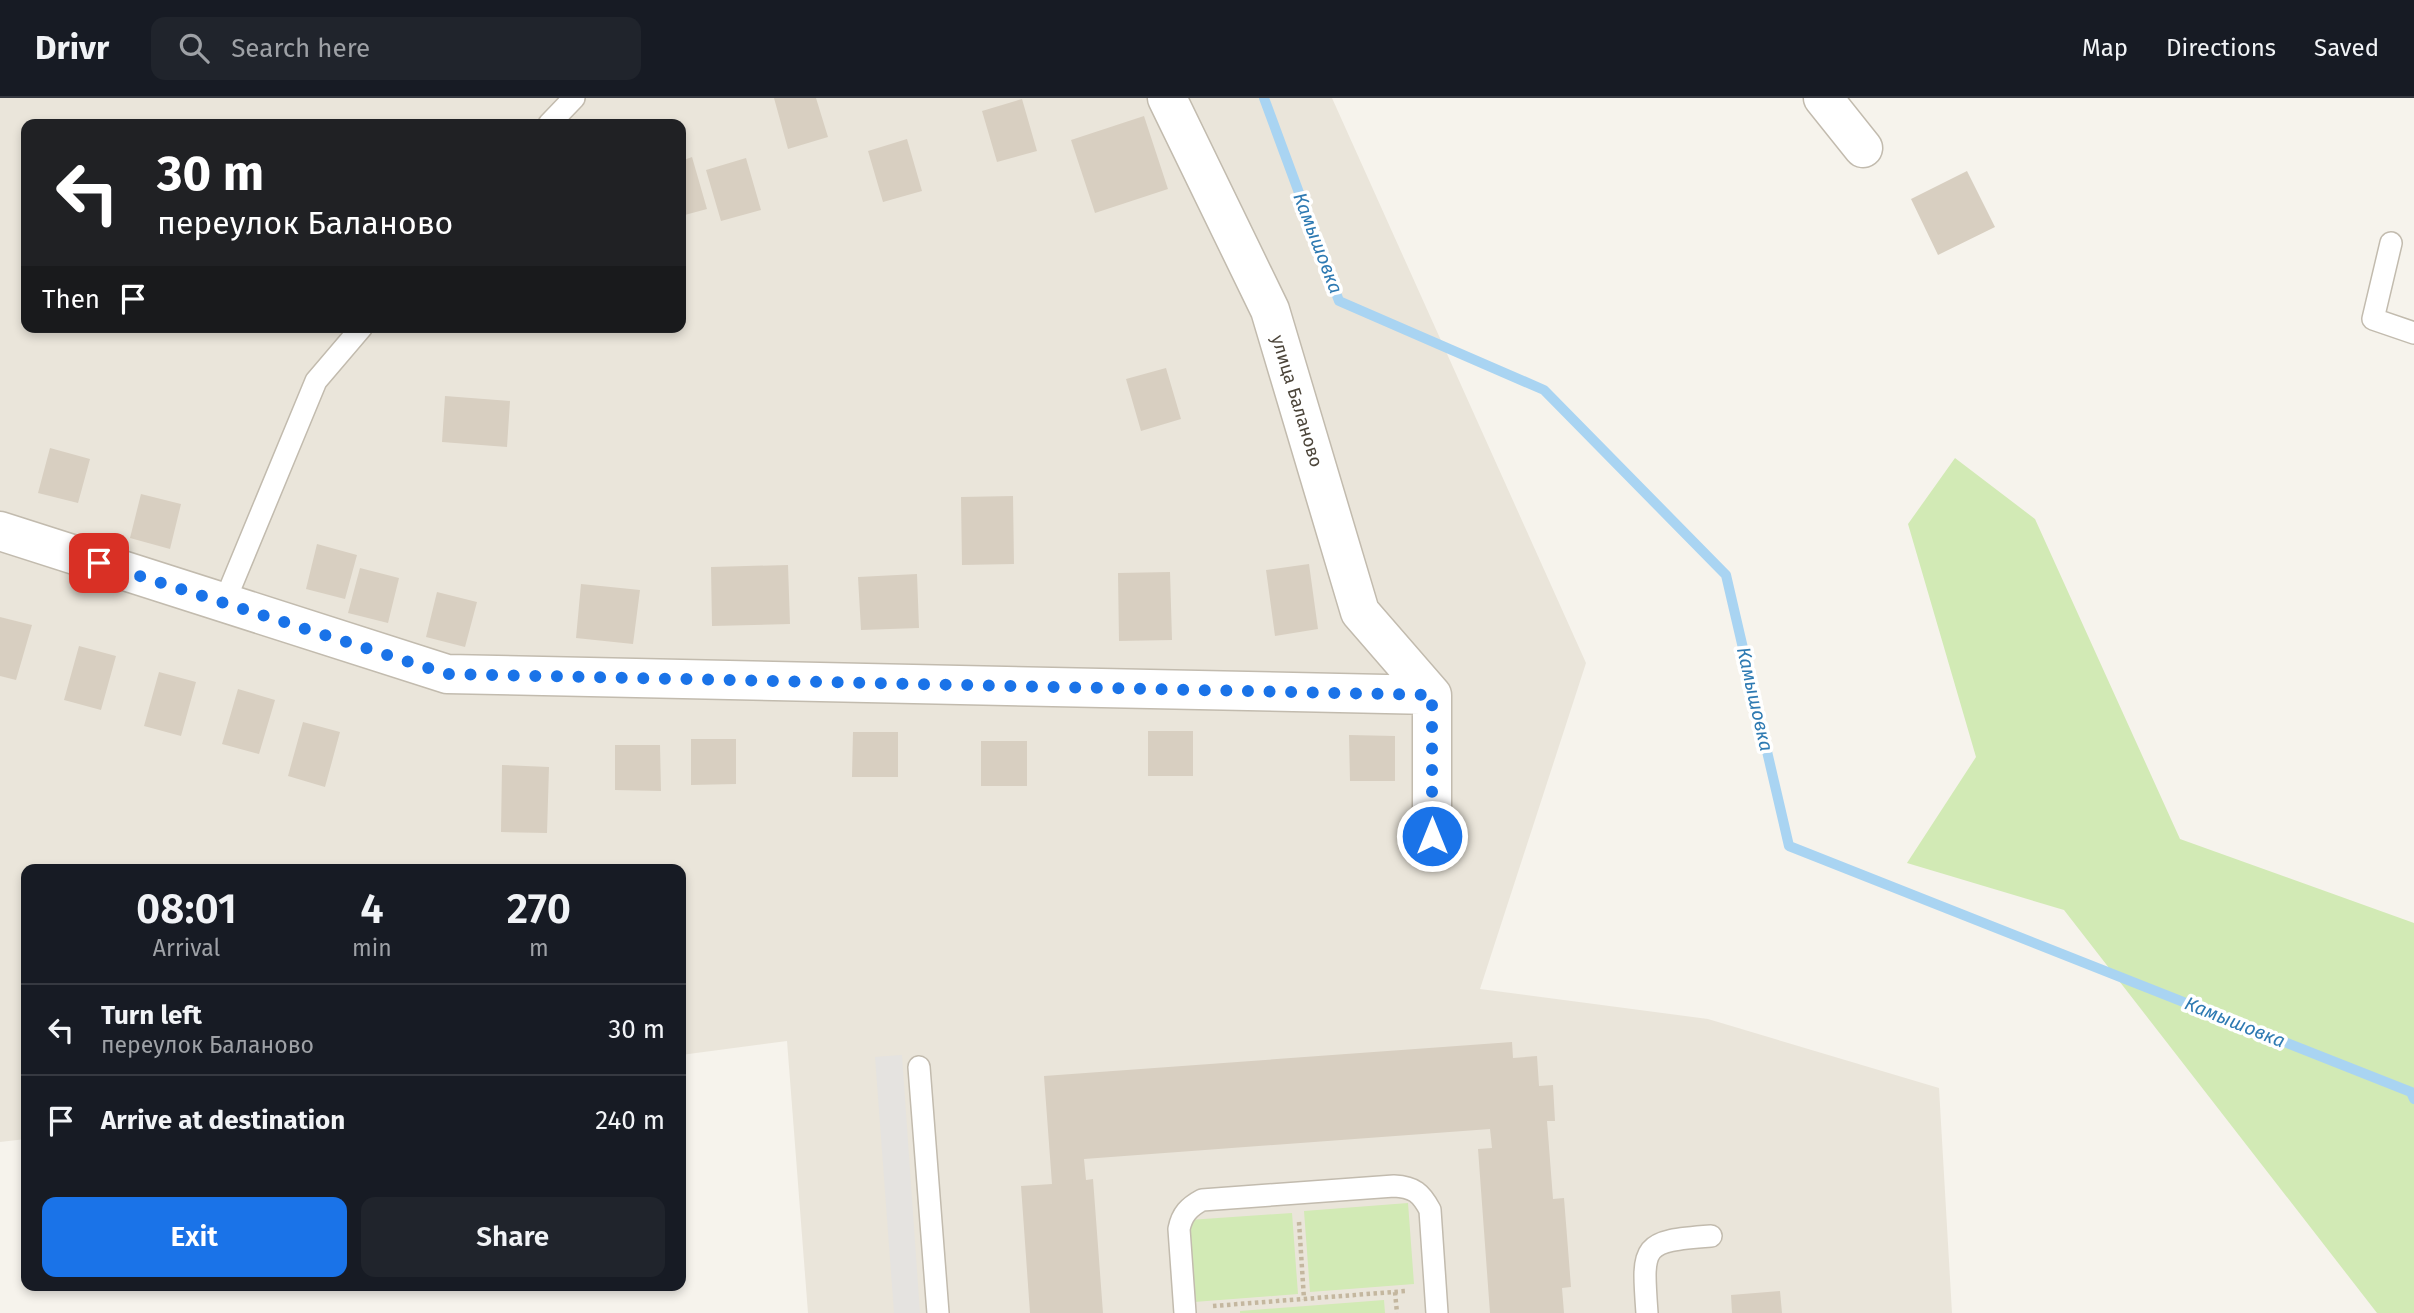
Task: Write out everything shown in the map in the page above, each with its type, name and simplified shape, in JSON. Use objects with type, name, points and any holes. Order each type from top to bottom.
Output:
[{"type":"street","name":"улица Баланово","points":[[1167,98],[1270,310],[1360,612],[1432,695]]},
{"type":"street","points":[[1823,98],[1863,148]]},
{"type":"street","points":[[0,531],[447,674],[1432,695],[1432,836]]},
{"type":"lane","points":[[555,119],[574,98]]},
{"type":"lane","points":[[2391,243],[2372,320],[2414,333]]},
{"type":"lane","points":[[223,603],[316,381],[357,333]]},
{"type":"lane","points":[[919,1067],[938,1313]]},
{"type":"lane","points":[[1185,1310],[1179,1229],[1186,1210],[1202,1200],[1394,1186],[1415,1190],[1423,1197],[1430,1210],[1437,1313]]},
{"type":"lane","points":[[1647,1313],[1644,1269],[1650,1253],[1656,1246],[1672,1239],[1711,1236]]},
{"type":"path","points":[[1297,1193],[1304,1299]]},
{"type":"path","points":[[1185,1310],[1435,1289]]},
{"type":"path","points":[[1395,1292],[1397,1313]]},
{"type":"shaded area","points":[[0,98],[1332,98],[1586,663],[1480,989],[1708,1019],[1939,1088],[1952,1313],[808,1313],[787,1041],[686,1054],[686,864],[21,864],[21,1140],[0,1142]]},
{"type":"shaded area","points":[[902,1055],[920,1313],[894,1313],[875,1057]]},
{"type":"green space","points":[[1955,458],[2035,519],[2180,839],[2414,923],[2414,1313],[2377,1313],[2064,910],[1907,863],[1976,757],[1908,524]]},
{"type":"green space","points":[[1408,1203],[1414,1284],[1310,1292],[1304,1211]]},
{"type":"green space","points":[[1292,1213],[1298,1294],[1194,1302],[1189,1220]]},
{"type":"green space","points":[[1384,1300],[1385,1313],[1240,1313],[1240,1311]]},
{"type":"building","points":[[774,98],[816,98],[828,137],[788,149]]},
{"type":"building","points":[[1022,99],[1037,151],[997,162],[982,111]]},
{"type":"building","points":[[1144,116],[1168,189],[1095,213],[1071,140]]},
{"type":"building","points":[[907,139],[922,191],[883,202],[868,151]]},
{"type":"building","points":[[692,157],[707,209],[686,215],[686,159]]},
{"type":"building","points":[[746,158],[761,210],[721,221],[706,170]]},
{"type":"building","points":[[1967,171],[1995,227],[1938,255],[1911,199]]},
{"type":"building","points":[[1166,368],[1181,419],[1141,431],[1126,379]]},
{"type":"building","points":[[445,396],[510,401],[507,447],[442,442]]},
{"type":"building","points":[[50,448],[90,459],[78,503],[38,493]]},
{"type":"building","points":[[141,494],[181,504],[170,549],[130,538]]},
{"type":"building","points":[[1013,496],[1014,564],[962,565],[961,497]]},
{"type":"building","points":[[317,544],[357,555],[345,599],[306,589]]},
{"type":"building","points":[[1309,564],[1318,629],[1275,636],[1266,570]]},
{"type":"building","points":[[788,565],[790,624],[712,626],[711,567]]},
{"type":"building","points":[[360,568],[399,578],[388,623],[348,613]]},
{"type":"building","points":[[1170,572],[1172,640],[1119,641],[1118,573]]},
{"type":"building","points":[[917,574],[919,628],[861,630],[858,577]]},
{"type":"building","points":[[581,584],[640,590],[633,644],[576,638]]},
{"type":"building","points":[[437,592],[477,602],[465,647],[426,637]]},
{"type":"building","points":[[0,617],[32,625],[16,680],[0,676]]},
{"type":"building","points":[[79,646],[116,656],[101,710],[64,700]]},
{"type":"building","points":[[159,672],[196,682],[181,736],[144,726]]},
{"type":"building","points":[[238,689],[275,700],[259,754],[222,744]]},
{"type":"building","points":[[303,722],[340,732],[325,787],[288,776]]},
{"type":"building","points":[[1148,731],[1193,731],[1193,776],[1148,776]]},
{"type":"building","points":[[853,732],[898,732],[898,777],[852,777]]},
{"type":"building","points":[[1349,735],[1395,736],[1395,781],[1350,781]]},
{"type":"building","points":[[691,739],[736,739],[736,784],[691,785]]},
{"type":"building","points":[[981,741],[1027,741],[1027,786],[981,786]]},
{"type":"building","points":[[615,745],[660,745],[661,791],[615,790]]},
{"type":"building","points":[[502,765],[549,767],[547,833],[501,832]]},
{"type":"building","points":[[1512,1042],[1513,1058],[1537,1056],[1539,1086],[1553,1085],[1555,1121],[1547,1121],[1553,1199],[1564,1198],[1571,1287],[1562,1288],[1564,1313],[1490,1313],[1478,1149],[1492,1148],[1490,1129],[1084,1159],[1086,1180],[1093,1179],[1103,1313],[1030,1313],[1021,1186],[1052,1184],[1044,1076]]},
{"type":"building","points":[[1780,1291],[1782,1313],[1732,1313],[1731,1295]]},
{"type":"waterway","name":"Камышовка","points":[[1264,98],[1339,301],[1544,390],[1726,575],[1789,846],[2411,1092],[2414,1099]]},
{"type":"route","points":[[99,563],[447,674],[1432,695],[1432,836]]}]
